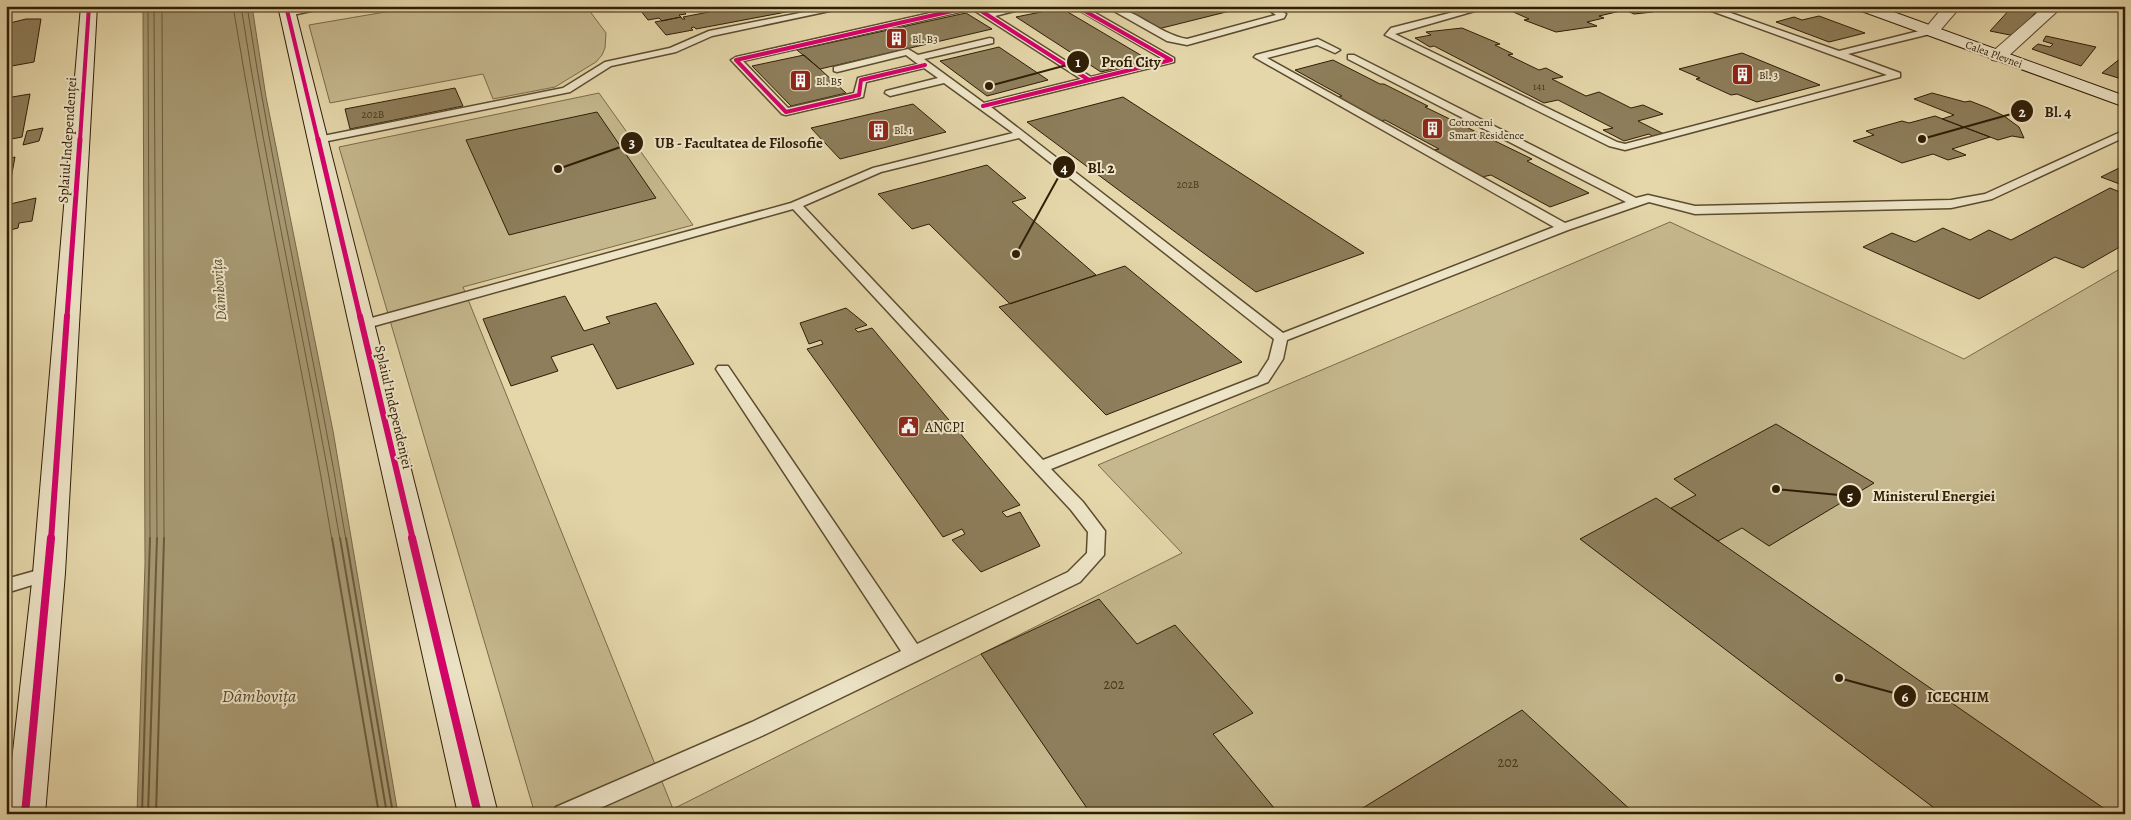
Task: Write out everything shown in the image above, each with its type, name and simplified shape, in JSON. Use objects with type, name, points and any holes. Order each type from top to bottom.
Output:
[{"type":"main road","name":"Splaiul Independenței","points":[[25,814],[50,573],[89,6]]},
{"type":"main road","name":"Calea Plevnei","points":[[1862,6],[2125,102]]},
{"type":"main road","points":[[1931,31],[1953,6]]},
{"type":"main road","points":[[1998,56],[2055,6]]},
{"type":"main road","name":"Splaiul Independenței","points":[[287,10],[478,814]]},
{"type":"lane","points":[[6,7],[12,6]]},
{"type":"lane","points":[[287,10],[330,6]]},
{"type":"lane","points":[[318,140],[566,90],[608,64],[673,50],[709,34],[849,6]]},
{"type":"lane","points":[[989,16],[1030,6]]},
{"type":"lane","points":[[983,106],[1171,60],[1076,6]]},
{"type":"lane","points":[[1109,6],[1170,39],[1188,42],[1281,16],[1282,14],[1267,6]]},
{"type":"lane","points":[[1488,6],[1394,30],[1390,32],[1390,35],[1613,144],[1625,147],[1897,75],[1840,53],[1762,29],[1702,6]]},
{"type":"lane","points":[[926,65],[861,80],[859,94],[786,112],[736,60],[975,7],[1089,80]]},
{"type":"lane","points":[[1840,53],[1931,31]]},
{"type":"lane","points":[[916,58],[990,41]]},
{"type":"lane","points":[[1334,50],[1318,42],[1259,57],[1564,227]]},
{"type":"lane","points":[[837,69],[908,52],[1021,134],[1281,338]]},
{"type":"lane","points":[[1350,57],[1635,202]]},
{"type":"lane","points":[[890,93],[946,80]]},
{"type":"lane","points":[[1281,338],[1564,227],[1648,198],[1695,210],[1951,204],[1988,197],[2125,133]]},
{"type":"lane","points":[[362,325],[796,205],[877,170],[1021,134]]},
{"type":"lane","points":[[564,814],[759,728],[1074,577],[1095,555],[1098,531],[796,205]]},
{"type":"lane","points":[[1040,467],[1263,379],[1276,359],[1281,338]]},
{"type":"lane","points":[[723,369],[913,654]]},
{"type":"lane","points":[[6,586],[50,573]]},
{"type":"shaded area","points":[[420,6],[586,6],[606,33],[605,48],[596,62],[555,87],[493,99],[483,74],[330,103],[309,25]]},
{"type":"shaded area","points":[[599,93],[693,225],[463,287],[673,809],[1182,553],[1098,465],[1670,222],[1964,359],[2125,266],[2125,814],[535,814],[339,147]]},
{"type":"water","name":"Dâmbovița","points":[[143,6],[252,6],[266,97],[333,431],[398,814],[137,814],[145,564]]},
{"type":"building","points":[[637,6],[679,6],[686,14],[662,21],[659,18],[648,20]]},
{"type":"building","points":[[740,6],[818,6],[696,29],[694,27],[691,28],[693,30],[666,35],[655,22],[681,17],[685,19],[683,17]]},
{"type":"building","points":[[1117,6],[1250,6],[1158,29]]},
{"type":"building","points":[[1525,6],[1534,10],[1551,6],[1655,6],[1646,8],[1653,12],[1634,14],[1625,10],[1599,16],[1604,18],[1587,22],[1597,26],[1556,32],[1524,20],[1529,19],[1509,10]]},
{"type":"building","points":[[2012,7],[2036,12],[2015,36],[1990,31]]},
{"type":"building","points":[[1061,8],[1149,60],[1101,72],[1016,17]]},
{"type":"building","name":"Bl. B3","points":[[966,13],[992,29],[820,69],[797,50]]},
{"type":"building","points":[[1819,16],[1865,33],[1829,42],[1776,22],[1794,17],[1802,20]]},
{"type":"building","points":[[26,19],[41,19],[34,62],[6,67],[6,24]]},
{"type":"building","points":[[1462,28],[1500,44],[1495,45],[1513,54],[1508,55],[1539,70],[1546,68],[1563,77],[1552,79],[1586,96],[1599,92],[1631,108],[1643,105],[1663,114],[1638,121],[1666,135],[1655,138],[1649,134],[1624,141],[1603,130],[1613,128],[1558,100],[1544,103],[1415,38],[1431,35],[1426,32]]},
{"type":"building","points":[[2046,36],[2096,47],[2081,66],[2032,49],[2038,44],[2050,47],[2053,44],[2043,41]]},
{"type":"building","points":[[999,47],[1048,80],[987,96],[940,61]]},
{"type":"building","name":"Bl. 3","points":[[1742,53],[1820,85],[1757,102],[1737,94],[1731,95],[1679,69]]},
{"type":"building","name":"Bl. B5","points":[[804,55],[846,93],[791,106],[752,66]]},
{"type":"building","points":[[2121,58],[2125,59],[2125,80],[2102,73]]},
{"type":"building","name":"Cotroceni Smart Residence","points":[[1333,60],[1532,159],[1527,161],[1589,193],[1550,207],[1491,175],[1482,177],[1433,150],[1439,149],[1385,120],[1380,121],[1335,97],[1342,96],[1295,70]]},
{"type":"building","points":[[455,88],[463,106],[350,129],[345,109]]},
{"type":"building","points":[[1932,93],[1965,102],[1970,101],[1988,108],[2004,116],[2019,127],[2024,138],[2012,136],[1998,140],[1942,119],[1954,115],[1914,99]]},
{"type":"building","points":[[30,94],[22,137],[6,140],[6,98]]},
{"type":"building","points":[[1123,97],[1364,253],[1256,292],[1027,122]]},
{"type":"building","name":"Bl. 1","points":[[913,104],[946,132],[840,159],[811,128]]},
{"type":"building","points":[[597,112],[656,198],[509,235],[466,140]]},
{"type":"building","points":[[1935,116],[1990,137],[1952,149],[1966,155],[1948,160],[1933,154],[1902,163],[1853,141],[1874,135],[1866,131],[1902,121],[1909,123]]},
{"type":"building","points":[[43,128],[39,141],[23,145],[27,131]]},
{"type":"building","points":[[15,157],[8,195],[6,195],[6,159]]},
{"type":"building","points":[[987,165],[1026,198],[1012,202],[1096,275],[1010,304],[929,224],[912,229],[878,194]]},
{"type":"building","points":[[2125,165],[2125,186],[2101,177]]},
{"type":"building","points":[[2110,188],[2125,194],[2125,244],[2083,268],[2055,257],[1979,299],[1863,247],[1892,233],[1915,242],[1943,228],[1970,240],[1989,230],[2011,240]]},
{"type":"building","points":[[36,198],[32,221],[19,223],[18,228],[6,231],[6,205]]},
{"type":"building","points":[[1125,266],[1242,362],[1106,415],[999,307]]},
{"type":"building","points":[[565,296],[584,331],[610,323],[606,317],[656,303],[694,364],[617,389],[593,344],[551,357],[558,371],[511,386],[483,319]]},
{"type":"building","name":"ANCPI","points":[[846,308],[867,325],[855,329],[858,332],[872,328],[1020,505],[1002,512],[1007,517],[1020,512],[1040,546],[981,572],[952,540],[965,534],[962,529],[943,537],[807,349],[823,344],[821,340],[809,344],[800,323]]},
{"type":"building","points":[[1776,424],[1874,483],[1769,546],[1742,528],[1718,541],[1671,508],[1696,495],[1674,479]]},
{"type":"building","points":[[1656,498],[2112,814],[1942,814],[1580,539]]},
{"type":"building","points":[[1099,599],[1137,644],[1175,625],[1253,713],[1213,734],[1279,814],[1091,814],[981,654]]},
{"type":"building","points":[[1522,710],[1635,814],[1353,814]]},
{"type":"cycle path","points":[[25,814],[49,573],[89,6]]},
{"type":"cycle path","points":[[286,6],[478,814]]},
{"type":"cycle path","points":[[925,65],[861,80],[859,95],[786,112],[736,60],[974,6]]},
{"type":"cycle path","points":[[983,106],[1171,60],[1076,6]]},
{"type":"cycle path","points":[[975,7],[1089,80]]},
{"type":"place","name":"Bl. B3","points":[[896,39]]},
{"type":"place","name":"Bl. 3","points":[[1743,75]]},
{"type":"place","name":"Bl. B5","points":[[800,81]]},
{"type":"place","name":"Profi City","points":[[989,86]]},
{"type":"place","name":"Cotroceni Smart Residence","points":[[1433,128]]},
{"type":"place","name":"Bl. 1","points":[[878,130]]},
{"type":"place","name":"Bl. 4","points":[[1922,139]]},
{"type":"place","name":"UB - Facultatea de Filosofie","points":[[558,169]]},
{"type":"place","name":"Bl. 2","points":[[1016,254]]},
{"type":"place","name":"ANCPI","points":[[909,427]]},
{"type":"place","name":"Ministerul Energiei","points":[[1776,489]]},
{"type":"place","name":"ICECHIM","points":[[1839,678]]}]
